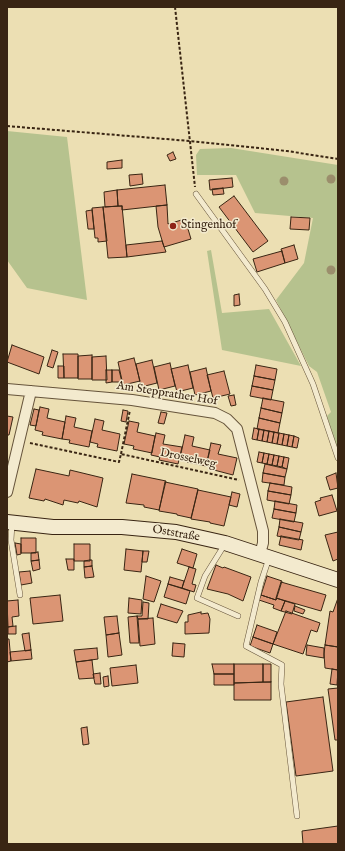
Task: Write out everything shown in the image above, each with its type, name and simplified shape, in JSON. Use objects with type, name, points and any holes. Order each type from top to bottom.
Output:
[{"type":"street","name":"Am Stepprather Hof","points":[[7,389],[132,400],[215,413],[227,419],[237,429],[264,537],[265,556]]},
{"type":"street","points":[[7,492],[31,392]]},
{"type":"street","name":"Oststraße","points":[[9,523],[149,529],[176,532],[225,543],[338,580]]},
{"type":"lane","points":[[196,194],[265,289],[285,322],[313,384],[338,458]]},
{"type":"lane","points":[[9,523],[20,595]]},
{"type":"lane","points":[[225,543],[205,576],[197,598],[238,616]]},
{"type":"lane","points":[[265,556],[261,582],[246,646],[282,665],[281,684],[297,816]]},
{"type":"path","points":[[175,7],[196,194]]},
{"type":"path","points":[[7,126],[190,141],[286,151],[338,159]]},
{"type":"path","points":[[19,441],[119,462],[132,400]]},
{"type":"path","name":"Drosselweg","points":[[121,454],[251,482]]},
{"type":"green space","points":[[7,131],[67,137],[87,300],[27,288],[7,260]]},
{"type":"green space","points":[[231,148],[338,165],[338,453],[327,416],[331,412],[317,372],[309,366],[276,300],[304,263],[313,218],[255,213],[236,175],[197,175],[196,155],[200,149]]},
{"type":"green space","points":[[211,250],[222,313],[269,309],[301,366],[222,350],[207,251]]},
{"type":"building","points":[[173,152],[176,159],[170,161],[167,155]]},
{"type":"building","points":[[122,160],[122,168],[107,169],[107,162]]},
{"type":"building","points":[[142,174],[143,184],[130,186],[129,175]]},
{"type":"building","points":[[232,178],[233,187],[210,190],[209,180]]},
{"type":"building","points":[[165,185],[167,205],[122,210],[122,206],[118,206],[117,190]]},
{"type":"building","points":[[223,188],[224,194],[213,195],[212,189]]},
{"type":"building","points":[[117,190],[118,206],[105,207],[104,192]]},
{"type":"building","points":[[234,196],[268,241],[253,252],[219,207]]},
{"type":"building","name":"Stingenhof","points":[[167,205],[168,224],[185,219],[191,239],[164,247],[158,227],[156,206]]},
{"type":"building","points":[[122,206],[127,257],[108,258],[103,207]]},
{"type":"building","points":[[103,207],[107,241],[98,242],[98,238],[95,238],[92,208]]},
{"type":"building","points":[[92,210],[94,229],[88,229],[86,211]]},
{"type":"building","points":[[291,217],[310,218],[309,230],[290,229]]},
{"type":"building","points":[[162,241],[166,252],[127,257],[126,245]]},
{"type":"building","points":[[294,245],[298,259],[285,263],[281,249]]},
{"type":"building","points":[[282,251],[285,263],[257,272],[253,259]]},
{"type":"building","points":[[239,294],[240,305],[234,306],[234,295]]},
{"type":"building","points":[[12,345],[44,357],[39,374],[7,362]]},
{"type":"building","points":[[52,350],[58,352],[53,368],[47,366]]},
{"type":"building","points":[[63,354],[78,354],[78,378],[64,378]]},
{"type":"building","points":[[92,355],[92,379],[78,379],[78,356]]},
{"type":"building","points":[[106,356],[107,380],[92,380],[92,357]]},
{"type":"building","points":[[134,358],[140,381],[123,385],[118,362]]},
{"type":"building","points":[[152,360],[157,383],[141,387],[136,364]]},
{"type":"building","points":[[170,363],[175,386],[159,390],[154,367]]},
{"type":"building","points":[[188,365],[193,388],[177,392],[171,369]]},
{"type":"building","points":[[256,365],[277,369],[275,380],[254,376]]},
{"type":"building","points":[[58,366],[64,366],[64,378],[58,378]]},
{"type":"building","points":[[206,368],[211,391],[195,395],[190,372]]},
{"type":"building","points":[[106,370],[112,370],[112,382],[106,383]]},
{"type":"building","points":[[112,370],[119,370],[122,382],[112,382]]},
{"type":"building","points":[[224,371],[230,394],[213,398],[207,375]]},
{"type":"building","points":[[254,376],[275,380],[273,390],[252,386]]},
{"type":"building","points":[[252,386],[273,390],[271,400],[250,396]]},
{"type":"building","points":[[234,395],[236,405],[231,406],[228,396]]},
{"type":"building","points":[[263,398],[284,402],[282,413],[261,408]]},
{"type":"building","points":[[40,407],[49,409],[47,418],[65,422],[62,439],[42,435],[43,432],[35,430]]},
{"type":"building","points":[[261,408],[282,413],[280,423],[259,418]]},
{"type":"building","points":[[34,409],[39,410],[36,426],[30,425]]},
{"type":"building","points":[[123,410],[128,411],[126,422],[121,421]]},
{"type":"building","points":[[161,412],[167,413],[164,424],[158,423]]},
{"type":"building","points":[[7,416],[13,417],[9,435],[7,435]]},
{"type":"building","points":[[66,416],[76,418],[74,427],[92,431],[89,447],[69,443],[70,440],[62,439]]},
{"type":"building","points":[[259,418],[280,423],[278,433],[257,429]]},
{"type":"building","points":[[95,419],[104,421],[102,430],[120,434],[117,451],[97,447],[98,444],[90,442]]},
{"type":"building","points":[[129,421],[139,423],[137,432],[155,436],[152,453],[133,449],[134,446],[124,444]]},
{"type":"building","points":[[254,428],[259,429],[257,440],[252,439]]},
{"type":"building","points":[[259,429],[264,430],[262,441],[257,440]]},
{"type":"building","points":[[264,430],[269,431],[267,442],[262,441]]},
{"type":"building","points":[[269,431],[274,432],[272,443],[267,442]]},
{"type":"building","points":[[274,432],[279,433],[277,444],[272,443]]},
{"type":"building","points":[[156,433],[165,435],[163,444],[182,447],[178,464],[159,460],[160,457],[151,455]]},
{"type":"building","points":[[279,433],[284,434],[282,445],[277,444]]},
{"type":"building","points":[[284,434],[289,435],[287,446],[282,445]]},
{"type":"building","points":[[185,435],[194,437],[192,446],[210,450],[206,466],[187,462],[188,459],[180,458]]},
{"type":"building","points":[[289,435],[294,436],[292,447],[287,446]]},
{"type":"building","points":[[294,436],[299,438],[297,448],[292,447]]},
{"type":"building","points":[[211,443],[221,445],[218,454],[237,458],[233,475],[214,470],[214,468],[206,466]]},
{"type":"building","points":[[259,452],[264,453],[262,463],[257,462]]},
{"type":"building","points":[[264,453],[269,454],[267,464],[262,463]]},
{"type":"building","points":[[269,454],[274,455],[272,465],[267,464]]},
{"type":"building","points":[[274,455],[279,456],[277,466],[272,465]]},
{"type":"building","points":[[279,456],[284,457],[282,467],[277,466]]},
{"type":"building","points":[[284,457],[289,458],[287,469],[282,467]]},
{"type":"building","points":[[265,464],[287,469],[285,477],[263,473]]},
{"type":"building","points":[[36,469],[69,476],[70,470],[103,478],[97,507],[79,501],[78,503],[64,500],[63,505],[45,499],[44,501],[29,498]]},
{"type":"building","points":[[263,473],[285,477],[284,485],[262,482]]},
{"type":"building","points":[[336,473],[338,488],[330,490],[326,477]]},
{"type":"building","points":[[132,474],[166,481],[159,510],[144,507],[144,505],[126,503]]},
{"type":"building","points":[[165,482],[198,489],[191,518],[159,511]]},
{"type":"building","points":[[270,483],[292,487],[291,495],[268,491]]},
{"type":"building","points":[[198,490],[231,497],[224,526],[191,519]]},
{"type":"building","points":[[268,491],[291,495],[289,504],[267,500]]},
{"type":"building","points":[[232,492],[240,494],[237,507],[229,505]]},
{"type":"building","points":[[332,495],[337,511],[319,516],[315,502],[321,500],[320,498]]},
{"type":"building","points":[[275,501],[297,505],[296,513],[274,509]]},
{"type":"building","points":[[274,509],[296,513],[294,522],[272,518]]},
{"type":"building","points":[[280,519],[303,523],[301,532],[279,527]]},
{"type":"building","points":[[279,527],[301,532],[299,540],[277,536]]},
{"type":"building","points":[[338,532],[338,559],[333,561],[325,535]]},
{"type":"building","points":[[281,536],[303,540],[301,550],[279,545]]},
{"type":"building","points":[[21,538],[36,538],[36,553],[21,553]]},
{"type":"building","points":[[15,543],[21,544],[21,554],[17,555]]},
{"type":"building","points":[[74,544],[90,544],[90,561],[74,561]]},
{"type":"building","points":[[126,549],[143,551],[141,572],[124,570]]},
{"type":"building","points":[[182,549],[197,554],[193,568],[177,563]]},
{"type":"building","points":[[143,551],[149,551],[147,562],[142,562]]},
{"type":"building","points":[[38,552],[39,560],[31,561],[31,553]]},
{"type":"building","points":[[66,559],[74,559],[74,570],[68,570]]},
{"type":"building","points":[[39,560],[40,569],[33,571],[31,561]]},
{"type":"building","points":[[92,560],[92,566],[84,567],[84,561]]},
{"type":"building","points":[[216,565],[251,577],[243,601],[228,594],[207,589]]},
{"type":"building","points":[[92,566],[94,577],[85,578],[84,567]]},
{"type":"building","points":[[189,567],[196,569],[192,584],[196,585],[194,592],[182,588]]},
{"type":"building","points":[[30,571],[32,583],[21,585],[19,572]]},
{"type":"building","points":[[146,576],[161,581],[154,602],[143,599]]},
{"type":"building","points":[[267,576],[282,581],[276,600],[261,595]]},
{"type":"building","points":[[170,577],[184,581],[182,588],[168,584]]},
{"type":"building","points":[[281,582],[326,595],[321,611],[276,598]]},
{"type":"building","points":[[168,584],[190,591],[186,604],[164,597]]},
{"type":"building","points":[[60,595],[63,621],[33,624],[30,598]]},
{"type":"building","points":[[261,595],[276,600],[276,598],[285,601],[281,611],[273,608],[274,605],[259,600]]},
{"type":"building","points":[[129,598],[142,600],[141,614],[128,613]]},
{"type":"building","points":[[338,598],[338,647],[325,645],[330,611],[333,612]]},
{"type":"building","points":[[18,600],[19,616],[12,617],[13,626],[8,627],[7,601]]},
{"type":"building","points":[[285,601],[295,604],[292,614],[281,611]]},
{"type":"building","points":[[143,602],[149,603],[148,619],[138,619],[137,616],[142,616]]},
{"type":"building","points":[[161,604],[183,611],[177,623],[157,617]]},
{"type":"building","points":[[295,606],[305,610],[303,614],[294,611]]},
{"type":"building","points":[[286,611],[320,623],[317,632],[311,630],[303,654],[273,644]]},
{"type":"building","points":[[201,612],[201,614],[208,613],[210,619],[209,633],[185,634],[185,622],[188,622],[188,615]]},
{"type":"building","points":[[117,616],[119,633],[106,635],[104,617]]},
{"type":"building","points":[[137,616],[139,643],[130,643],[128,617]]},
{"type":"building","points":[[153,618],[155,644],[140,646],[138,619]]},
{"type":"building","points":[[257,625],[277,632],[273,644],[253,637]]},
{"type":"building","points":[[16,626],[16,634],[8,634],[8,627]]},
{"type":"building","points":[[29,633],[31,650],[25,651],[22,634]]},
{"type":"building","points":[[119,633],[122,655],[108,657],[106,635]]},
{"type":"building","points":[[253,637],[273,644],[270,653],[250,646]]},
{"type":"building","points":[[7,639],[9,639],[11,661],[7,662]]},
{"type":"building","points":[[173,643],[185,644],[184,657],[172,656]]},
{"type":"building","points":[[307,645],[324,648],[324,658],[306,655]]},
{"type":"building","points":[[325,645],[338,647],[338,670],[325,668]]},
{"type":"building","points":[[97,648],[98,659],[76,662],[74,650]]},
{"type":"building","points":[[31,650],[32,659],[11,661],[10,652]]},
{"type":"building","points":[[92,660],[94,678],[79,679],[76,662]]},
{"type":"building","points":[[212,664],[234,664],[234,674],[214,674]]},
{"type":"building","points":[[234,664],[263,664],[263,682],[234,683]]},
{"type":"building","points":[[263,664],[271,664],[271,682],[263,682]]},
{"type":"building","points":[[136,665],[138,683],[112,686],[110,668]]},
{"type":"building","points":[[332,669],[338,670],[337,685],[330,684]]},
{"type":"building","points":[[100,673],[101,684],[95,684],[93,674]]},
{"type":"building","points":[[214,674],[234,674],[234,685],[214,685]]},
{"type":"building","points":[[108,676],[109,686],[104,687],[103,677]]},
{"type":"building","points":[[271,682],[271,700],[234,700],[234,683]]},
{"type":"building","points":[[338,688],[338,740],[335,740],[328,689]]},
{"type":"building","points":[[323,697],[333,771],[296,776],[286,702]]},
{"type":"building","points":[[87,727],[89,744],[83,745],[81,728]]},
{"type":"building","points":[[338,826],[338,844],[303,844],[302,831]]},
{"type":"place","name":"Stingenhof","points":[[173,226]]}]
